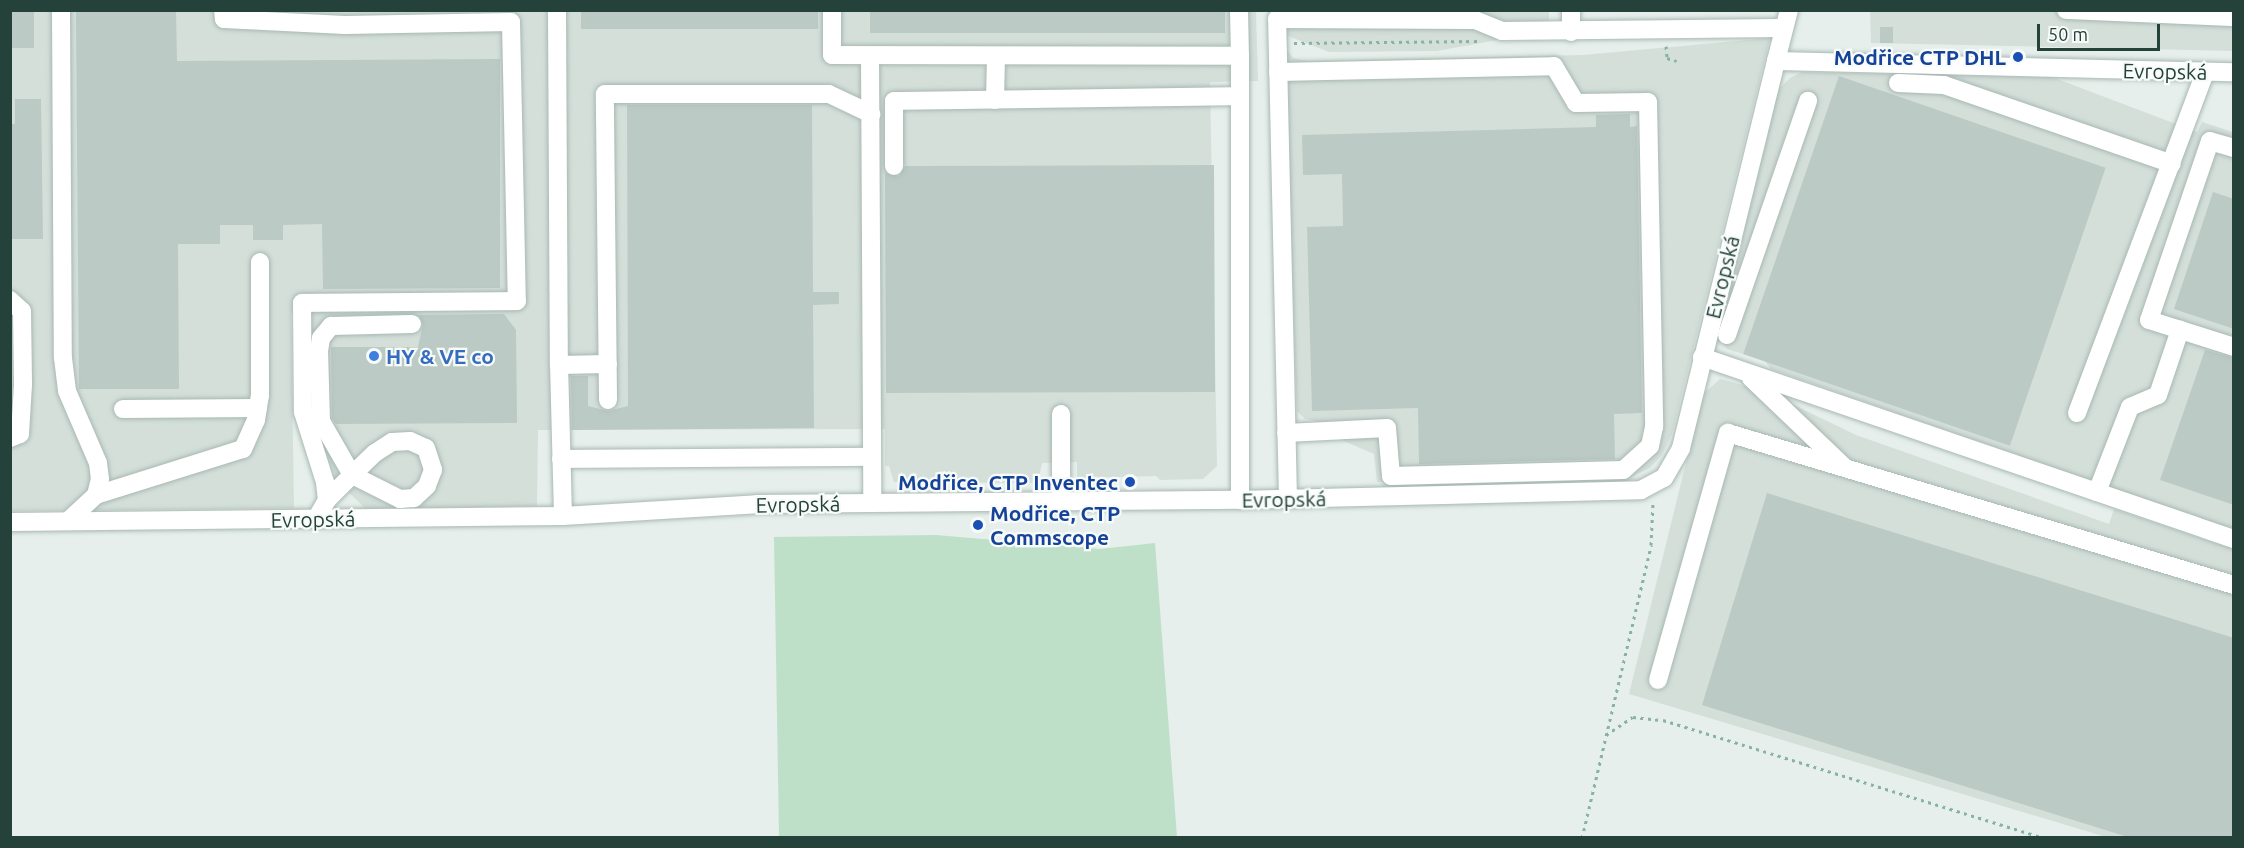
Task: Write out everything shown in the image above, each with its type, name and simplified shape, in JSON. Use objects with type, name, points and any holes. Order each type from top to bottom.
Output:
[{"type":"street","points":[[61,10],[63,358],[67,391],[98,463],[100,479],[96,495]]},
{"type":"street","points":[[223,10],[224,19],[345,25],[511,22],[517,301],[302,303],[303,412],[325,482],[327,500]]},
{"type":"street","points":[[557,10],[559,365],[563,516]]},
{"type":"street","points":[[832,10],[832,56],[1240,56]]},
{"type":"street","points":[[1239,10],[1240,500]]},
{"type":"street","points":[[1571,10],[1571,32]]},
{"type":"street","points":[[1776,61],[1789,10]]},
{"type":"street","points":[[2066,10],[2234,17]]},
{"type":"street","points":[[1288,499],[1276,19],[1475,20],[1499,31],[1784,28]]},
{"type":"street","points":[[870,56],[872,503]]},
{"type":"street","points":[[995,100],[996,56]]},
{"type":"street","name":"Evropská","points":[[10,522],[563,516],[757,504],[1240,500],[1623,491],[1652,486],[1674,466],[1776,61],[2234,72]]},
{"type":"street","points":[[1278,72],[1554,66],[1576,103],[1648,102],[1654,427],[1650,446],[1623,470],[1391,476],[1387,428],[1286,433]]},
{"type":"street","points":[[2077,413],[2205,72]]},
{"type":"street","points":[[1898,83],[1944,85],[2172,164]]},
{"type":"street","points":[[609,400],[604,94],[829,94],[871,114]]},
{"type":"street","points":[[894,166],[894,101],[1240,96]]},
{"type":"street","points":[[1728,335],[1808,101]]},
{"type":"street","points":[[2234,148],[2210,141],[2150,320],[2234,347]]},
{"type":"street","points":[[1738,215],[1766,224]]},
{"type":"street","points":[[68,522],[96,495],[243,449],[258,408],[260,262]]},
{"type":"street","points":[[10,300],[22,311],[23,385],[20,434],[10,438]]},
{"type":"street","points":[[316,519],[327,500],[352,475],[321,421],[321,338],[331,326],[412,324]]},
{"type":"street","points":[[2097,492],[2130,407],[2158,395],[2180,330]]},
{"type":"street","points":[[1702,357],[2234,539]]},
{"type":"street","points":[[559,365],[608,364]]},
{"type":"street","points":[[1746,373],[1847,469]]},
{"type":"street","points":[[123,409],[258,408]]},
{"type":"street","points":[[1061,414],[1061,502]]},
{"type":"street","points":[[1658,680],[1728,433],[2234,585]]},
{"type":"street","points":[[561,459],[871,457]]},
{"type":"path","points":[[1582,837],[1651,545],[1652,486]]},
{"type":"path","points":[[1606,735],[1633,717],[1663,720],[2044,837]]},
{"type":"shaded area","points":[[1269,10],[1549,11],[1549,23],[1503,39],[1437,51],[1329,52],[1288,36],[1286,48],[1293,58],[1307,61],[1583,55],[1770,38],[1672,434],[1662,455],[1650,468],[1631,477],[1377,482],[1374,454],[1337,438],[1327,424],[1305,419],[1297,411],[1284,48],[1269,48]]},
{"type":"shaded area","points":[[10,11],[1256,11],[1258,81],[1210,82],[1217,466],[1203,479],[1160,480],[1156,476],[1077,478],[1077,462],[1042,463],[1038,483],[894,482],[889,466],[885,466],[885,429],[538,430],[537,506],[366,509],[337,481],[316,421],[311,313],[291,313],[294,508],[11,511]]},
{"type":"shaded area","points":[[1870,11],[2233,11],[2233,51],[1871,43]]},
{"type":"shaded area","points":[[1802,72],[2052,77],[2197,132],[2202,122],[2233,132],[2233,530],[1771,369],[1765,361],[1727,349],[1722,343],[1722,313],[1778,90],[1790,78]]},
{"type":"shaded area","points":[[1720,379],[1765,391],[1856,435],[2109,524],[2114,509],[2233,549],[2233,837],[2106,837],[1629,694],[1703,394]]},
{"type":"green space","points":[[936,535],[1100,549],[1155,543],[1177,837],[779,837],[774,537]]},
{"type":"building","points":[[10,10],[34,10],[34,48],[10,48]]},
{"type":"building","points":[[76,10],[176,10],[177,61],[500,59],[500,288],[323,289],[322,224],[283,225],[283,240],[253,240],[253,225],[220,225],[220,244],[178,244],[179,389],[79,389]]},
{"type":"building","points":[[581,10],[818,10],[818,29],[581,29]]},
{"type":"building","points":[[870,10],[1225,10],[1225,33],[870,33]]},
{"type":"building","points":[[1880,27],[1893,27],[1893,43],[1880,43]]},
{"type":"building","points":[[1839,76],[2106,168],[2010,446],[1743,354]]},
{"type":"building","points":[[15,99],[41,99],[43,239],[10,239],[10,124],[15,124]]},
{"type":"building","points":[[627,105],[812,105],[813,292],[839,292],[839,304],[813,305],[814,428],[572,430],[571,376],[588,376],[588,406],[608,411],[628,406]]},
{"type":"building","points":[[1630,114],[1630,127],[1637,126],[1642,413],[1614,414],[1615,459],[1419,464],[1418,408],[1312,411],[1307,227],[1343,226],[1342,174],[1303,175],[1302,135],[1596,127],[1596,115]]},
{"type":"building","points":[[1214,165],[1215,392],[886,393],[885,173],[899,176],[905,166]]},
{"type":"building","points":[[2213,192],[2234,199],[2234,329],[2174,309]]},
{"type":"building","points":[[504,314],[516,330],[517,423],[336,424],[332,418],[331,347],[418,347],[423,324],[418,315]]},
{"type":"building","points":[[2205,350],[2234,358],[2234,505],[2160,480]]},
{"type":"building","points":[[1767,493],[2234,638],[2234,837],[2128,837],[1702,705]]},
{"type":"place","name":"Modřice CTP DHL","points":[[2018,57]]},
{"type":"place","name":"HY & VE co","points":[[374,356]]},
{"type":"place","name":"Modřice, CTP Inventec","points":[[1130,482]]},
{"type":"place","name":"Modřice, CTP Commscope","points":[[978,525]]}]
